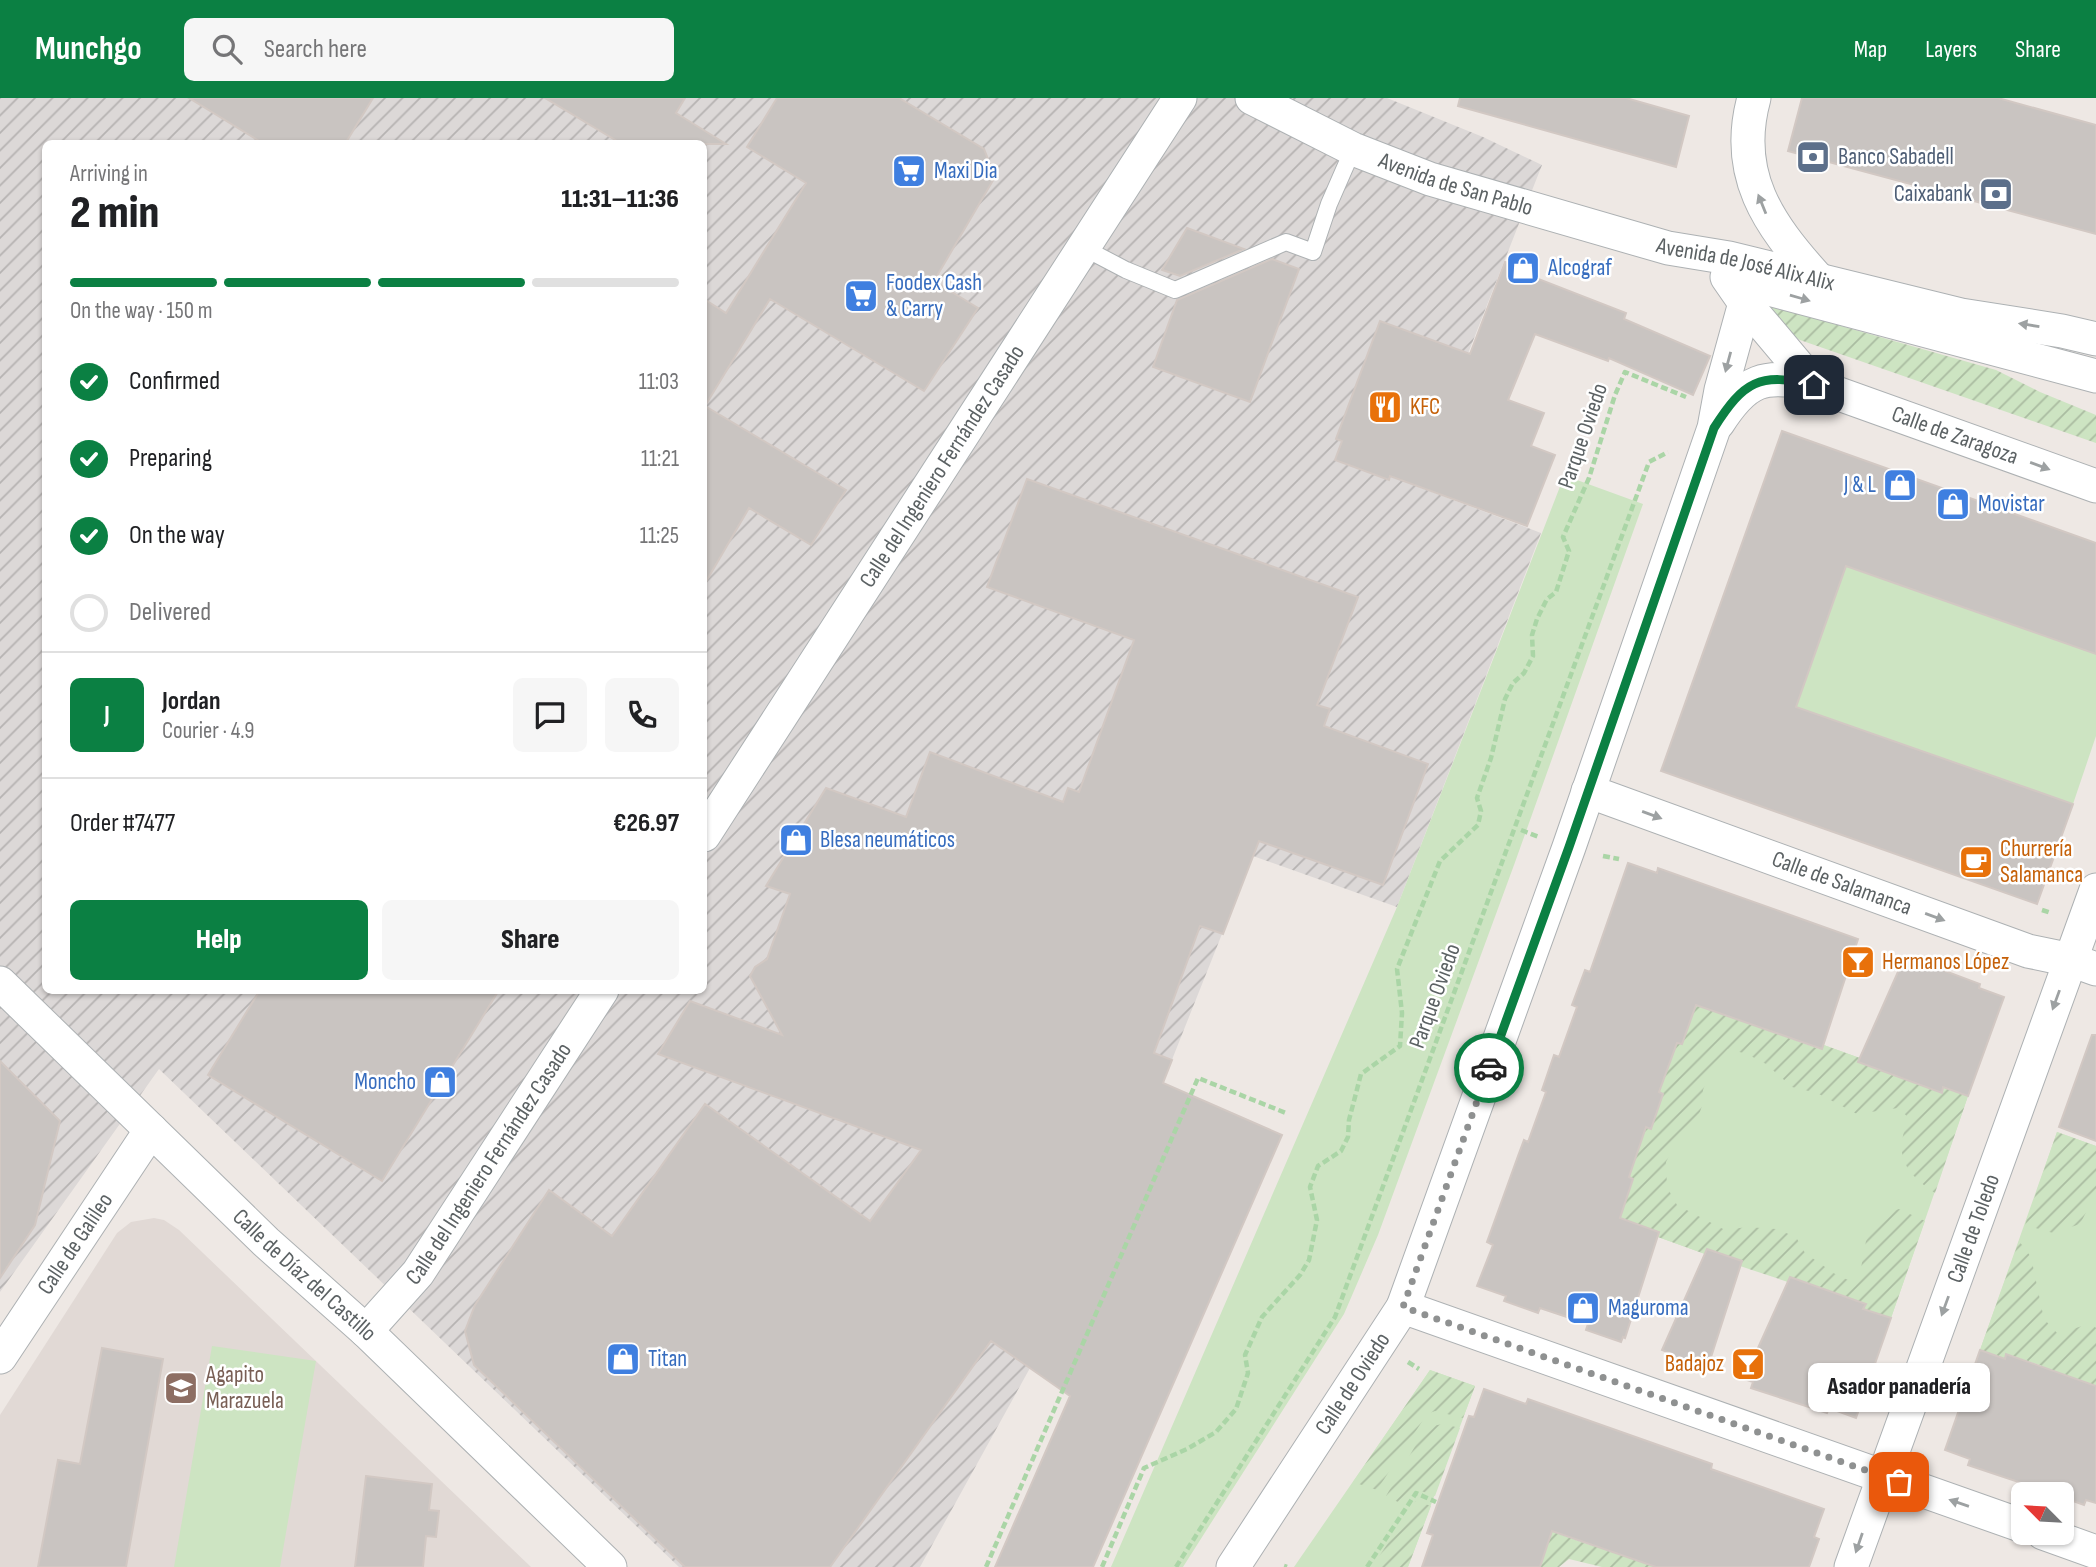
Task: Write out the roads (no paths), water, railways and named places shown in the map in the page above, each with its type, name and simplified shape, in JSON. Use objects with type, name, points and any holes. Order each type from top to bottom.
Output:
[{"type":"street","name":"Calle del Ingeniero Fernández Casado","points":[[707,830],[1180,98]]},
{"type":"street","name":"Avenida de San Pablo","points":[[1252,98],[1353,149],[1430,179],[1668,248]]},
{"type":"street","points":[[1754,98],[1747,122],[1755,187],[1768,218],[1791,250],[1817,278]]},
{"type":"street","name":"Avenida de José Alix Alix","points":[[1668,248],[1729,258],[1817,278],[1961,315],[2096,338]]},
{"type":"street","name":"Avenida de José Alix Alix","points":[[1668,248],[1736,290],[1808,301],[2096,376]]},
{"type":"street","points":[[1736,290],[1814,385]]},
{"type":"street","name":"Calle de Oviedo","points":[[1233,1567],[1403,1307],[1588,791],[1714,428],[1736,290]]},
{"type":"street","name":"Calle de Zaragoza","points":[[1714,428],[1740,393],[1761,380],[1785,378],[1814,385],[2096,486]]},
{"type":"street","name":"Calle de Salamanca","points":[[1588,791],[2028,951],[2084,965]]},
{"type":"street","name":"Calle de Toledo","points":[[1851,1567],[1883,1476],[2084,965],[2096,890]]},
{"type":"street","name":"Calle de Díaz del Castillo","points":[[0,982],[265,1242],[366,1331],[610,1567]]},
{"type":"street","name":"Calle del Ingeniero Fernández Casado","points":[[366,1331],[418,1273],[599,994]]},
{"type":"street","name":"Calle de Galileo","points":[[0,1357],[151,1130]]},
{"type":"street","points":[[1403,1307],[2011,1522]]},
{"type":"street","points":[[2074,1544],[2096,1552]]},
{"type":"lane","points":[[1084,248],[1126,270],[1175,290],[1286,242],[1313,252],[1329,204],[1353,149]]},
{"type":"place","name":"Banco Sabadell","points":[[1813,157]]},
{"type":"place","name":"Maxi Dia","points":[[909,171]]},
{"type":"place","name":"Caixabank","points":[[1996,194]]},
{"type":"place","name":"Alcograf","points":[[1523,268]]},
{"type":"place","name":"Foodex Cash & Carry","points":[[861,296]]},
{"type":"place","name":"KFC","points":[[1385,407]]},
{"type":"place","name":"J & L","points":[[1900,485]]},
{"type":"place","name":"Movistar","points":[[1953,504]]},
{"type":"place","name":"Blesa neumáticos","points":[[796,840]]},
{"type":"place","name":"Churrería Salamanca","points":[[1976,862]]},
{"type":"place","name":"Hermanos López","points":[[1858,962]]},
{"type":"place","name":"Moncho","points":[[440,1082]]},
{"type":"place","name":"Maguroma","points":[[1583,1308]]},
{"type":"place","name":"Titan","points":[[623,1359]]},
{"type":"place","name":"Badajoz","points":[[1748,1364]]},
{"type":"place","name":"Agapito Marazuela","points":[[181,1388]]},
{"type":"place","name":"Asador panadería","points":[[1899,1482]]}]
